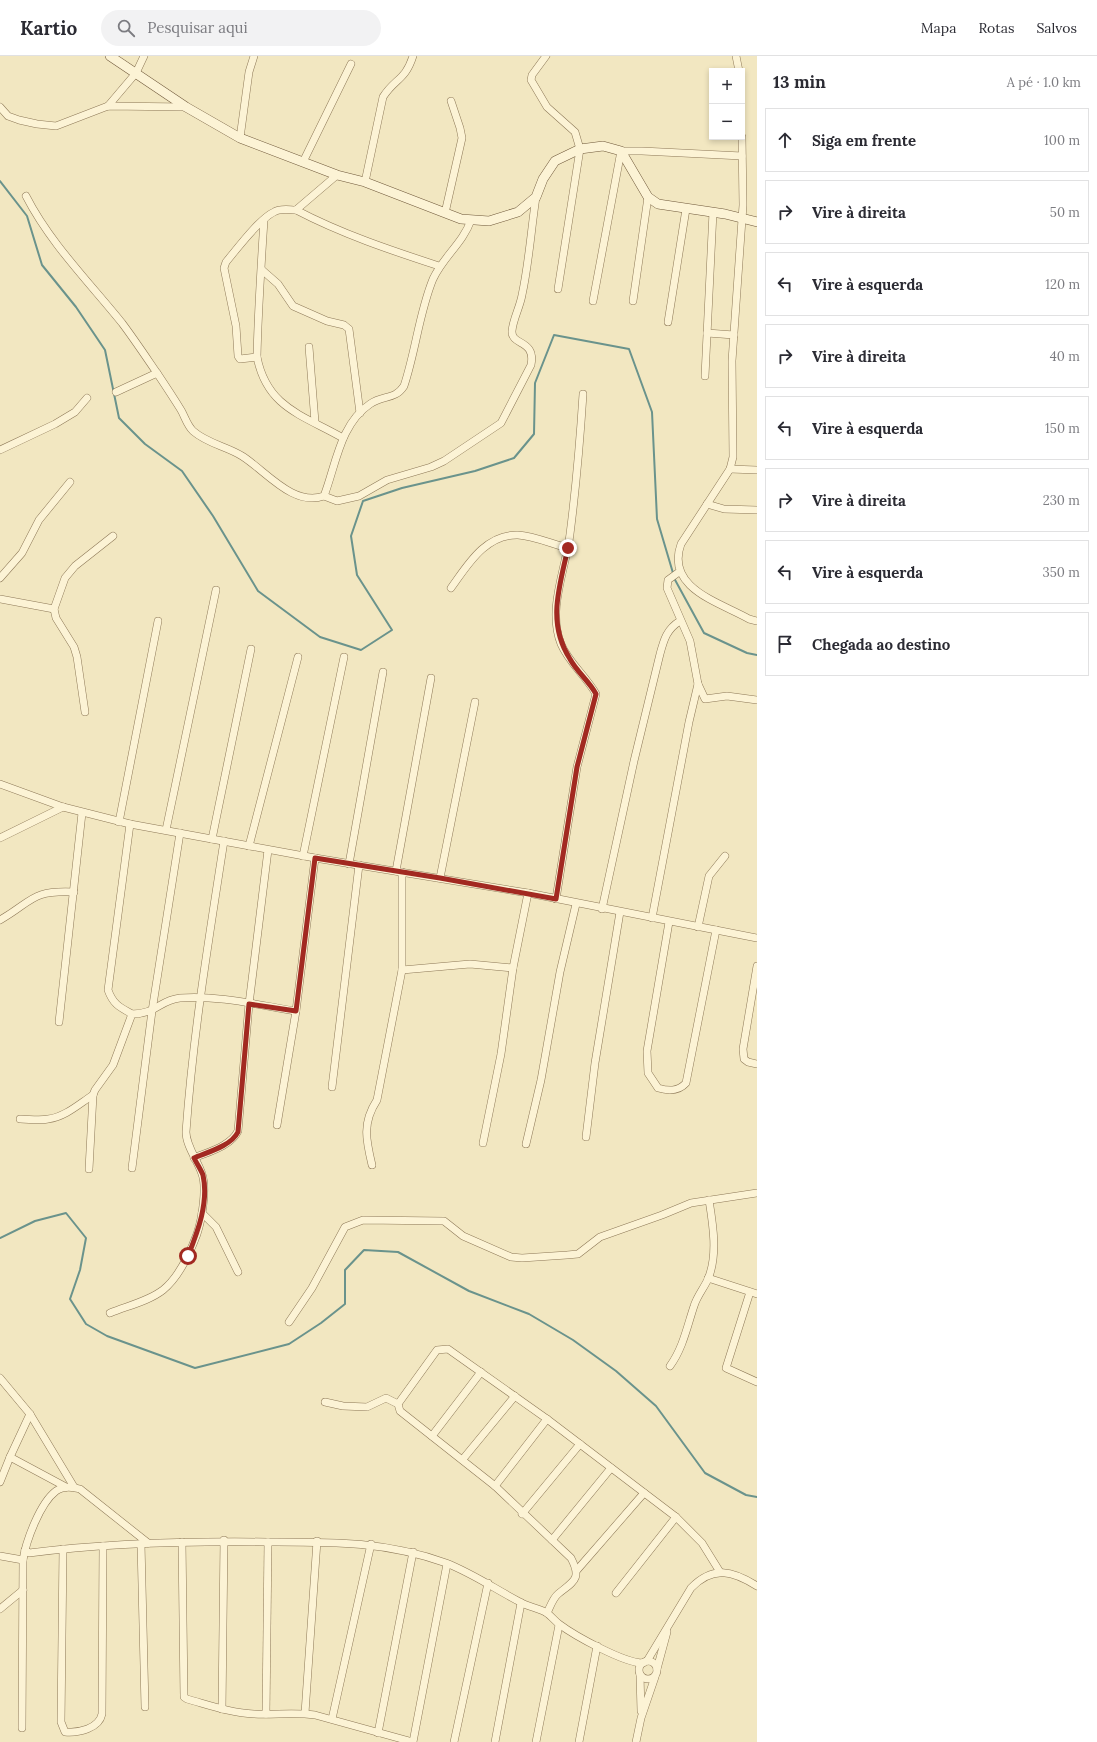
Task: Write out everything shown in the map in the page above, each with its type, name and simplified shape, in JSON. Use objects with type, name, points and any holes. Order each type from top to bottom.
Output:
[{"type":"street","points":[[110,56],[186,108],[240,138],[337,175],[365,182],[446,213],[471,220],[489,221],[518,212],[536,197]]},
{"type":"street","points":[[108,106],[136,73],[144,56]]},
{"type":"street","points":[[240,138],[249,72],[254,56]]},
{"type":"street","points":[[365,182],[383,97],[389,88],[404,76],[409,69],[413,56]]},
{"type":"street","points":[[546,56],[532,75],[532,80],[547,107],[575,132],[580,149],[558,289]]},
{"type":"street","points":[[736,56],[738,68]]},
{"type":"street","points":[[303,162],[350,64]]},
{"type":"street","points":[[446,213],[462,138],[451,101]]},
{"type":"street","points":[[0,107],[8,116],[19,120],[56,126],[108,106],[186,108]]},
{"type":"street","points":[[742,140],[742,218],[732,361],[734,457],[730,469],[681,544],[677,554],[679,572],[689,586],[698,593],[749,619],[757,621]]},
{"type":"street","points":[[26,196],[37,216],[83,277],[122,324],[158,373],[192,430],[214,445],[241,455],[283,488],[312,500],[324,496],[337,501],[359,496],[387,480],[432,467],[444,461],[501,423],[531,365],[531,350],[514,338],[512,330],[525,282],[536,197],[543,179],[555,161],[580,149],[603,146],[621,151],[742,156]]},
{"type":"street","points":[[621,151],[648,197],[663,206],[713,212],[757,222]]},
{"type":"street","points":[[593,301],[621,151]]},
{"type":"street","points":[[296,210],[337,175]]},
{"type":"street","points":[[633,301],[648,197]]},
{"type":"street","points":[[668,322],[686,209]]},
{"type":"street","points":[[257,357],[240,359],[238,356],[236,326],[224,268],[226,262],[264,220],[274,212],[282,210],[296,210],[323,225],[377,247],[440,266]]},
{"type":"street","points":[[705,376],[713,212]]},
{"type":"street","points":[[264,220],[262,270],[259,287],[257,357],[270,391],[276,399],[291,411],[315,422],[343,438]]},
{"type":"street","points":[[324,496],[343,438],[353,421],[370,403],[400,393],[404,386],[426,297],[440,266],[465,235],[471,220]]},
{"type":"street","points":[[262,270],[278,284],[293,306],[327,321],[344,325],[349,329],[360,413]]},
{"type":"street","points":[[707,333],[734,335]]},
{"type":"street","points":[[309,347],[315,422]]},
{"type":"street","points":[[116,392],[158,373]]},
{"type":"street","points":[[556,899],[577,767],[596,694],[570,661],[561,644],[556,627],[559,588],[568,548],[576,486],[584,394]]},
{"type":"street","points":[[0,450],[55,424],[74,412],[87,398]]},
{"type":"street","points":[[730,469],[757,470]]},
{"type":"street","points":[[0,578],[22,553],[39,520],[70,482]]},
{"type":"street","points":[[707,504],[724,509],[757,510]]},
{"type":"street","points":[[452,588],[477,553],[492,542],[503,537],[520,535],[568,548]]},
{"type":"street","points":[[85,712],[77,657],[74,647],[56,618],[54,609],[65,578],[75,566],[113,536]]},
{"type":"street","points":[[679,572],[668,580],[667,584],[680,621],[690,641],[698,684],[705,699],[727,696],[757,700]]},
{"type":"street","points":[[166,830],[216,590]]},
{"type":"street","points":[[0,599],[54,609]]},
{"type":"street","points":[[119,822],[158,621]]},
{"type":"street","points":[[602,908],[634,761],[660,654],[665,637],[669,630],[680,621]]},
{"type":"street","points":[[212,839],[251,649]]},
{"type":"street","points":[[249,846],[298,656]]},
{"type":"street","points":[[303,856],[344,657]]},
{"type":"street","points":[[349,864],[383,672]]},
{"type":"street","points":[[372,1165],[366,1140],[367,1120],[370,1110],[377,1100],[402,970],[399,871],[431,678]]},
{"type":"street","points":[[652,918],[689,722],[698,684]]},
{"type":"street","points":[[440,878],[475,702]]},
{"type":"street","points":[[0,784],[63,808],[119,822],[268,850],[528,893],[576,904],[757,938]]},
{"type":"street","points":[[0,838],[63,808]]},
{"type":"street","points":[[59,1022],[82,813]]},
{"type":"street","points":[[130,824],[108,990],[112,1001],[118,1007],[132,1014],[142,1014],[152,1011],[169,1000],[200,998],[296,1011]]},
{"type":"street","points":[[132,1168],[152,1011],[180,833]]},
{"type":"street","points":[[110,1313],[153,1295],[168,1285],[188,1256],[197,1233],[202,1213],[203,1175],[194,1158],[186,1134],[200,998],[224,841]]},
{"type":"street","points":[[194,1158],[235,1138],[238,1132],[249,1004],[268,850]]},
{"type":"street","points":[[698,927],[709,876],[725,856]]},
{"type":"street","points":[[277,1125],[296,1011],[315,858]]},
{"type":"street","points":[[332,1087],[359,865]]},
{"type":"street","points":[[0,920],[27,900],[44,893],[54,891],[74,892]]},
{"type":"street","points":[[483,1143],[501,1054],[513,968],[528,893]]},
{"type":"street","points":[[526,1144],[541,1080],[560,972],[576,904]]},
{"type":"street","points":[[586,1137],[595,1063],[620,912]]},
{"type":"street","points":[[669,922],[647,1051],[648,1073],[658,1088],[664,1090],[677,1090],[682,1088],[686,1083],[716,930]]},
{"type":"street","points":[[402,970],[470,964],[513,968]]},
{"type":"street","points":[[757,966],[743,1055],[744,1059],[748,1062],[757,1064]]},
{"type":"street","points":[[89,1169],[93,1095],[113,1065],[132,1014]]},
{"type":"street","points":[[20,1119],[47,1120],[55,1118],[70,1111],[93,1095]]},
{"type":"street","points":[[288,1322],[312,1288],[345,1227],[363,1220],[444,1221],[463,1236],[511,1257],[522,1258],[556,1256],[578,1254],[600,1237],[691,1203],[757,1192]]},
{"type":"street","points":[[670,1366],[678,1354],[695,1304],[708,1278],[713,1257],[713,1225],[710,1200]]},
{"type":"street","points":[[202,1213],[216,1227],[238,1272]]},
{"type":"street","points":[[708,1278],[754,1293],[726,1368],[757,1382]]},
{"type":"street","points":[[398,1404],[437,1350],[448,1349],[515,1396],[676,1517],[702,1543],[720,1572]]},
{"type":"street","points":[[432,1436],[481,1372]]},
{"type":"street","points":[[0,1378],[30,1414],[74,1487],[91,1497],[144,1543],[145,1707]]},
{"type":"street","points":[[464,1460],[515,1396]]},
{"type":"street","points":[[325,1402],[343,1406],[367,1407],[386,1398],[398,1404],[400,1411],[495,1486],[522,1514],[571,1558],[577,1570],[576,1578],[554,1598],[547,1613]]},
{"type":"street","points":[[0,1482],[30,1414]]},
{"type":"street","points":[[495,1486],[546,1419]]},
{"type":"street","points":[[522,1514],[580,1444]]},
{"type":"street","points":[[10,1457],[66,1487]]},
{"type":"street","points":[[552,1540],[611,1468]]},
{"type":"street","points":[[22,1728],[23,1560],[25,1550],[36,1522],[46,1503],[57,1490],[66,1487],[74,1487]]},
{"type":"street","points":[[577,1570],[644,1493]]},
{"type":"street","points":[[616,1593],[676,1517]]},
{"type":"street","points":[[25,1550],[29,1553],[144,1543],[224,1540],[268,1542],[317,1541],[371,1544],[413,1552],[447,1564],[488,1583],[521,1603],[547,1613],[559,1624],[621,1658],[647,1680],[655,1677]]},
{"type":"street","points":[[222,1709],[224,1540]]},
{"type":"street","points":[[305,1713],[317,1541]]},
{"type":"street","points":[[182,1542],[183,1692],[187,1699],[222,1709],[252,1714],[305,1713],[332,1719],[354,1727],[413,1742],[447,1564]]},
{"type":"street","points":[[266,1714],[268,1542]]},
{"type":"street","points":[[332,1719],[371,1544]]},
{"type":"street","points":[[63,1549],[61,1722],[65,1732],[70,1732],[96,1725],[101,1720],[103,1546]]},
{"type":"street","points":[[378,1733],[413,1552]]},
{"type":"street","points":[[0,1556],[23,1560]]},
{"type":"street","points":[[641,1718],[639,1673],[691,1588],[698,1581],[708,1575],[720,1572],[736,1574],[757,1586]]},
{"type":"street","points":[[454,1742],[488,1583]]},
{"type":"street","points":[[0,1609],[23,1590]]},
{"type":"street","points":[[495,1742],[521,1603]]},
{"type":"street","points":[[536,1742],[559,1624]]},
{"type":"street","points":[[636,1742],[641,1718],[658,1669],[669,1624]]},
{"type":"street","points":[[579,1742],[597,1646]]},
{"type":"street","points":[[621,1658],[652,1662],[658,1669]]},
{"type":"waterway","points":[[0,181],[27,216],[42,265],[76,307],[105,350],[119,418],[145,444],[182,471],[213,516],[258,591],[320,637],[361,650],[392,630],[357,575],[351,536],[363,501],[402,488],[475,471],[514,458],[534,434],[535,383],[554,335],[629,349],[652,412],[657,519],[673,573]]},
{"type":"waterway","points":[[674,578],[704,633],[747,653],[757,655]]},
{"type":"waterway","points":[[0,1238],[35,1221],[66,1213],[86,1238],[80,1270],[70,1299],[86,1324],[107,1336],[195,1368],[289,1344],[321,1323],[345,1304],[345,1270],[364,1250],[398,1252],[469,1291],[529,1314],[573,1340],[616,1371],[656,1406],[705,1473],[746,1495],[757,1497]]},
{"type":"route","points":[[188,1256],[200,1222],[204,1189],[203,1175],[194,1158],[235,1138],[238,1132],[249,1004],[296,1011],[315,858],[440,878],[556,899],[577,767],[596,694],[570,661],[561,644],[556,627],[559,588],[568,548]]}]
